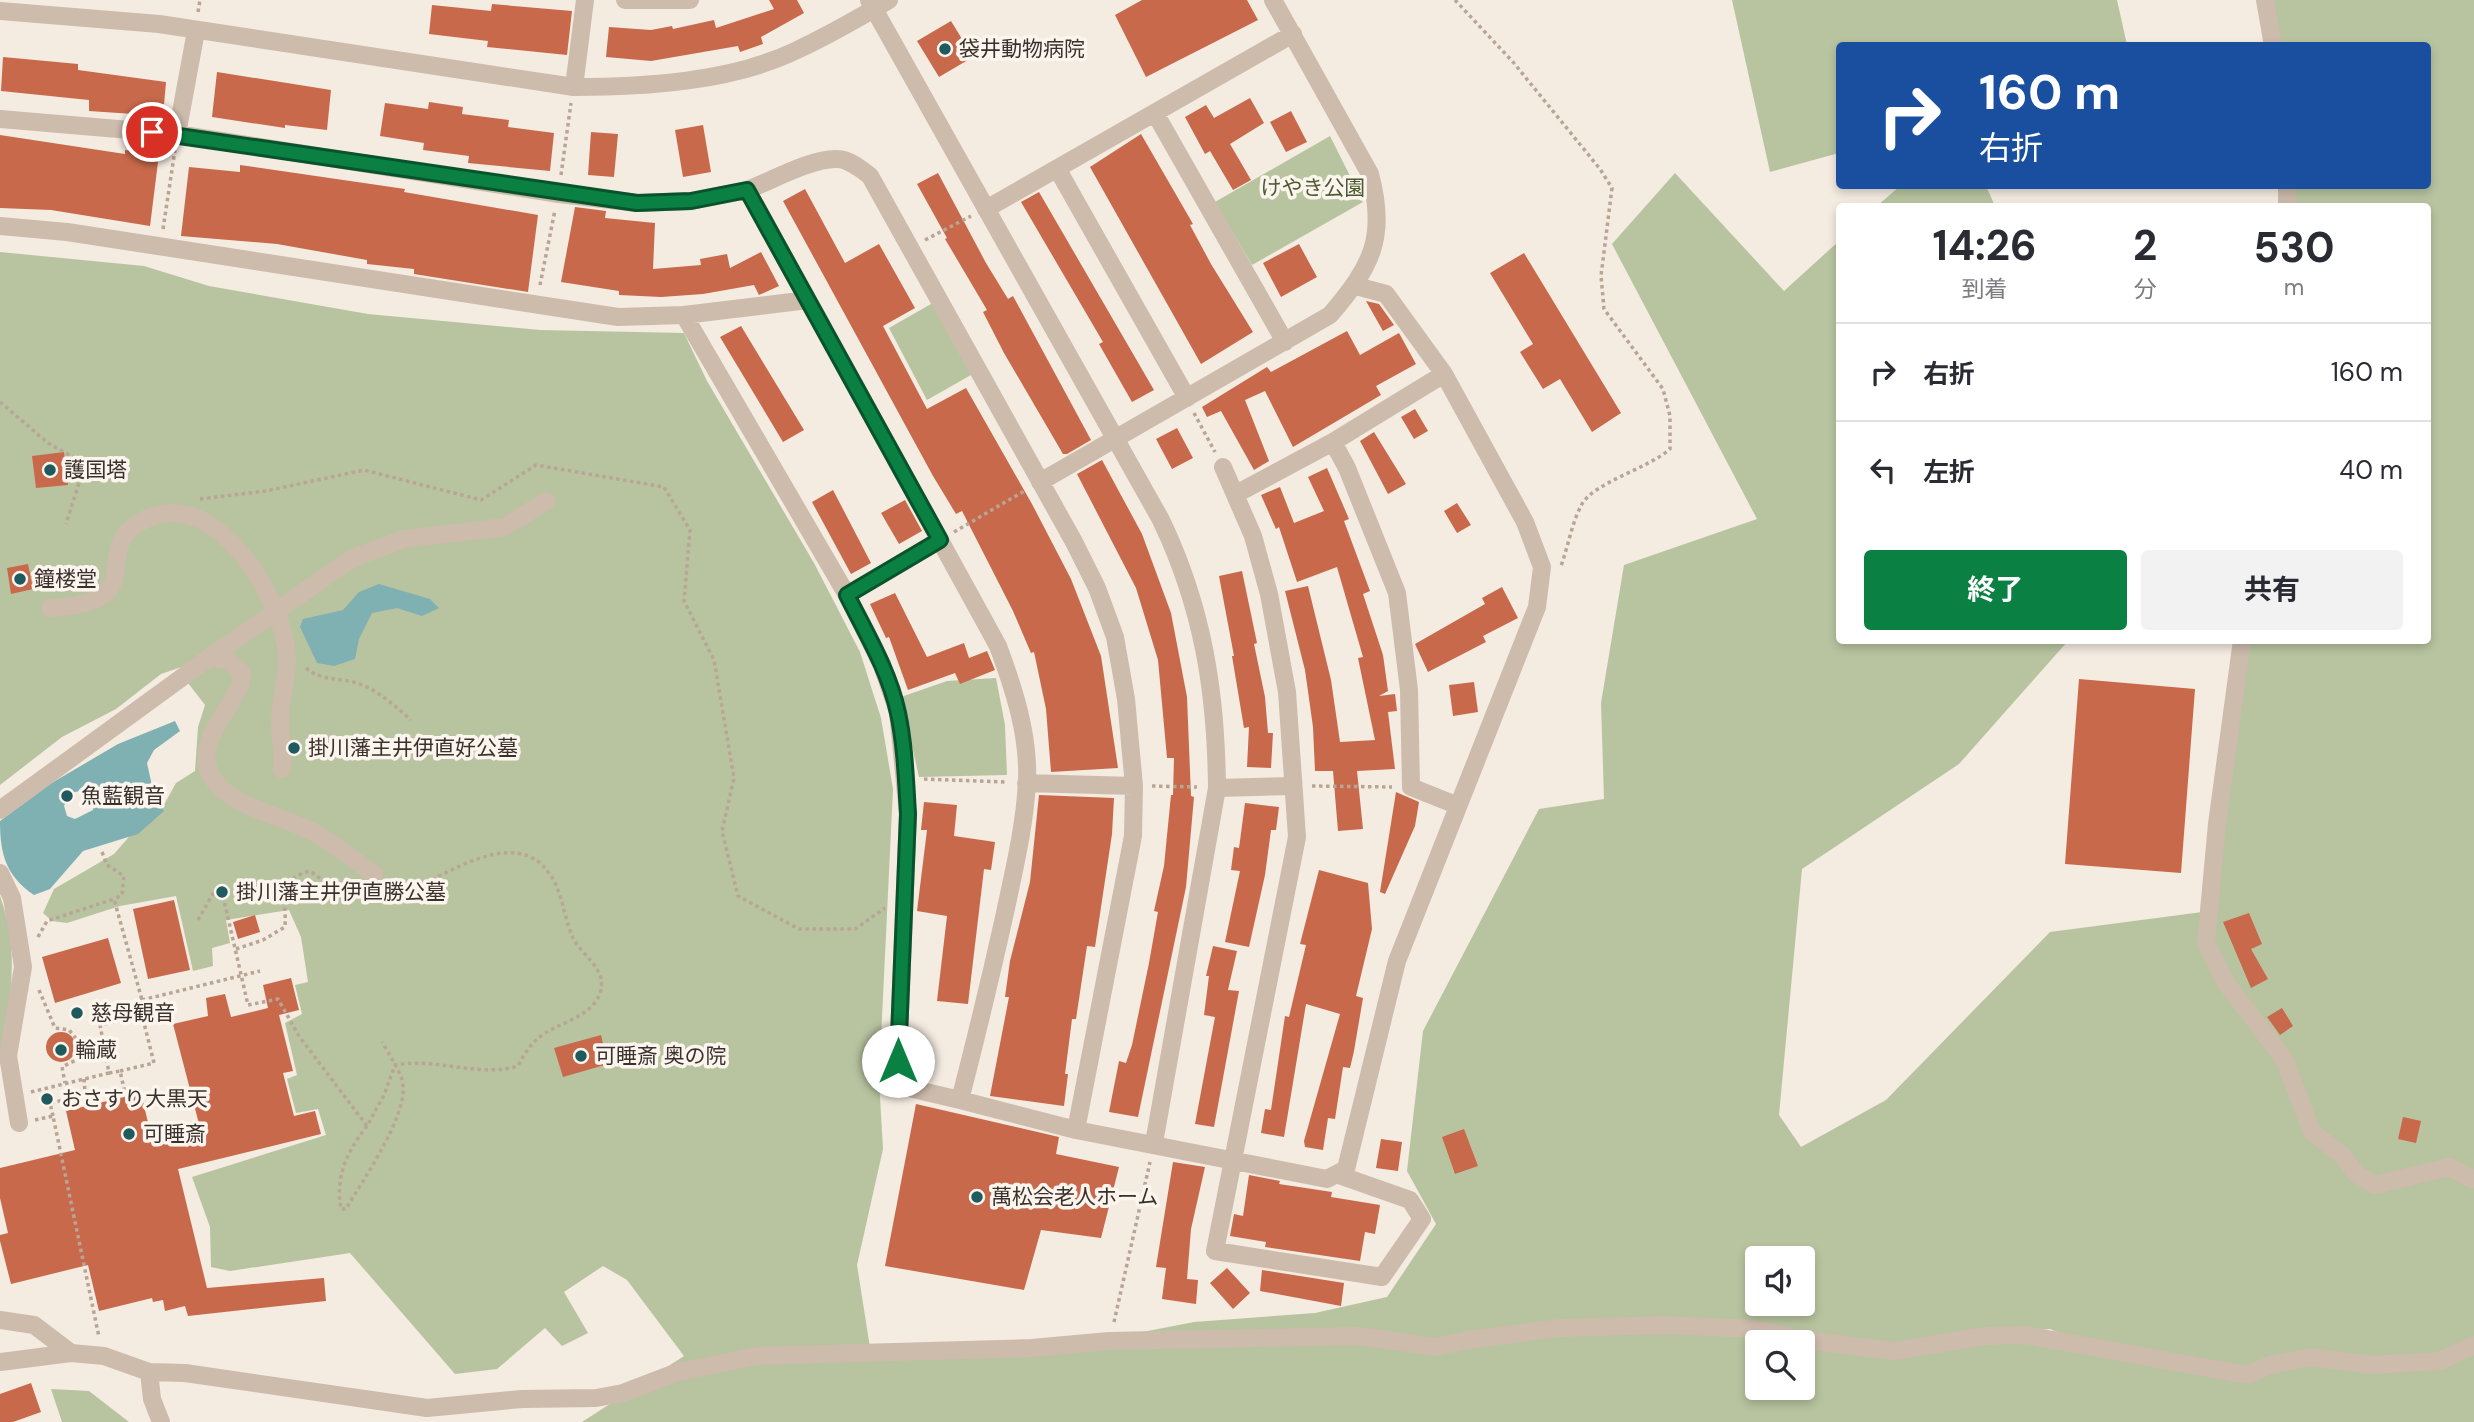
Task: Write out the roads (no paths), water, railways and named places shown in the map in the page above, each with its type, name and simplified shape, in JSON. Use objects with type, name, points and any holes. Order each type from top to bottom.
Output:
[{"type":"street","points":[[574,87],[585,0]]},
{"type":"street","points":[[635,0],[690,0]]},
{"type":"street","points":[[1040,482],[1330,315],[1356,285],[1378,236],[1377,202],[1370,174],[1273,0]]},
{"type":"street","points":[[2265,0],[2272,42]]},
{"type":"street","points":[[0,11],[159,24],[574,87],[642,88],[719,75],[793,53],[878,3],[986,209],[1161,520],[1194,600],[1204,640],[1216,729],[1217,788],[1154,1143]]},
{"type":"street","points":[[177,134],[196,31]]},
{"type":"street","points":[[986,209],[1293,34]]},
{"type":"street","points":[[1155,113],[1285,342]]},
{"type":"street","points":[[0,119],[177,134],[559,194],[637,203],[691,201],[747,190],[820,161],[839,158],[859,167],[870,176],[1097,588],[1115,637],[1126,699],[1134,786],[1133,836],[1076,1130]]},
{"type":"street","points":[[1058,170],[1187,398]]},
{"type":"street","points":[[747,190],[998,646],[1012,684],[1024,734],[1027,783],[1013,875],[984,1010],[960,1100]]},
{"type":"street","points":[[0,226],[67,232],[618,317],[684,315],[808,300]]},
{"type":"street","points":[[684,315],[847,595],[882,665],[898,712],[908,814],[898,1061],[913,1088],[1076,1130],[1154,1143],[1301,1177],[1327,1179],[1346,1169],[1396,961],[1537,607],[1542,567],[1525,522],[1444,374],[1386,294],[1356,285]]},
{"type":"street","points":[[1236,494],[1333,442],[1444,374]]},
{"type":"street","points":[[1333,442],[1348,468],[1397,593],[1409,690],[1411,787],[1456,805]]},
{"type":"street","points":[[1223,467],[1253,536],[1269,594],[1287,692],[1297,837],[1215,1251],[1382,1278],[1422,1219],[1410,1200],[1336,1174]]},
{"type":"street","points":[[0,810],[320,578],[380,545],[404,539],[505,527],[546,501]]},
{"type":"street","points":[[50,608],[90,603],[111,590],[116,578],[120,541],[136,524],[155,515],[188,516],[217,528],[234,542],[247,560],[280,623],[287,659],[280,719],[282,769]]},
{"type":"street","points":[[847,595],[940,540]]},
{"type":"street","points":[[2241,644],[2217,824],[2206,943],[2226,983],[2284,1059],[2312,1132],[2344,1157],[2356,1174],[2375,1185],[2449,1167],[2474,1180]]},
{"type":"street","points":[[210,657],[229,661],[242,673],[242,682],[221,714],[207,751],[211,771],[219,785],[228,796],[242,804],[315,833],[374,874]]},
{"type":"street","points":[[1027,783],[1134,786]]},
{"type":"street","points":[[1217,788],[1293,786]]},
{"type":"street","points":[[0,873],[12,898],[23,967],[8,1056],[19,1123]]},
{"type":"street","points":[[0,1320],[34,1325],[71,1353]]},
{"type":"street","points":[[0,1362],[71,1353],[104,1356],[149,1372],[185,1373],[427,1408],[522,1399],[596,1398],[623,1393],[678,1372],[757,1356],[1032,1348],[1109,1341],[1359,1336],[1436,1347],[1474,1339],[1560,1328],[1665,1325],[1755,1329],[1804,1340],[1895,1351],[1985,1336],[2026,1335],[2246,1375],[2270,1365],[2311,1357],[2371,1365],[2440,1361],[2474,1345]]},
{"type":"street","points":[[149,1372],[152,1399],[161,1422]]},
{"type":"water","points":[[379,584],[430,599],[439,608],[422,616],[397,608],[372,613],[359,639],[355,659],[334,666],[317,663],[300,627],[303,619],[343,610],[359,592]]},
{"type":"water","points":[[175,721],[180,731],[154,750],[147,763],[154,795],[164,811],[138,834],[83,851],[50,889],[34,895],[17,880],[6,863],[1,844],[0,821],[50,784],[118,744]],"holes":[[[85,790],[94,800],[93,810],[75,819],[67,816],[64,806],[70,793]]]},
{"type":"place","name":"袋井動物病院","points":[[945,49]]},
{"type":"place","name":"護国塔","points":[[50,470]]},
{"type":"place","name":"鐘楼堂","points":[[20,579]]},
{"type":"place","name":"掛川藩主井伊直好公墓","points":[[294,748]]},
{"type":"place","name":"魚藍観音","points":[[67,796]]},
{"type":"place","name":"掛川藩主井伊直勝公墓","points":[[222,892]]},
{"type":"place","name":"慈母観音","points":[[77,1013]]},
{"type":"place","name":"輪蔵","points":[[61,1050]]},
{"type":"place","name":"可睡斎 奥の院","points":[[581,1056]]},
{"type":"place","name":"おさすり大黒天","points":[[47,1099]]},
{"type":"place","name":"可睡斎","points":[[129,1134]]},
{"type":"place","name":"萬松会老人ホーム","points":[[977,1197]]},
{"type":"park label","name":"けやき公園","points":[[1313,188]]}]
